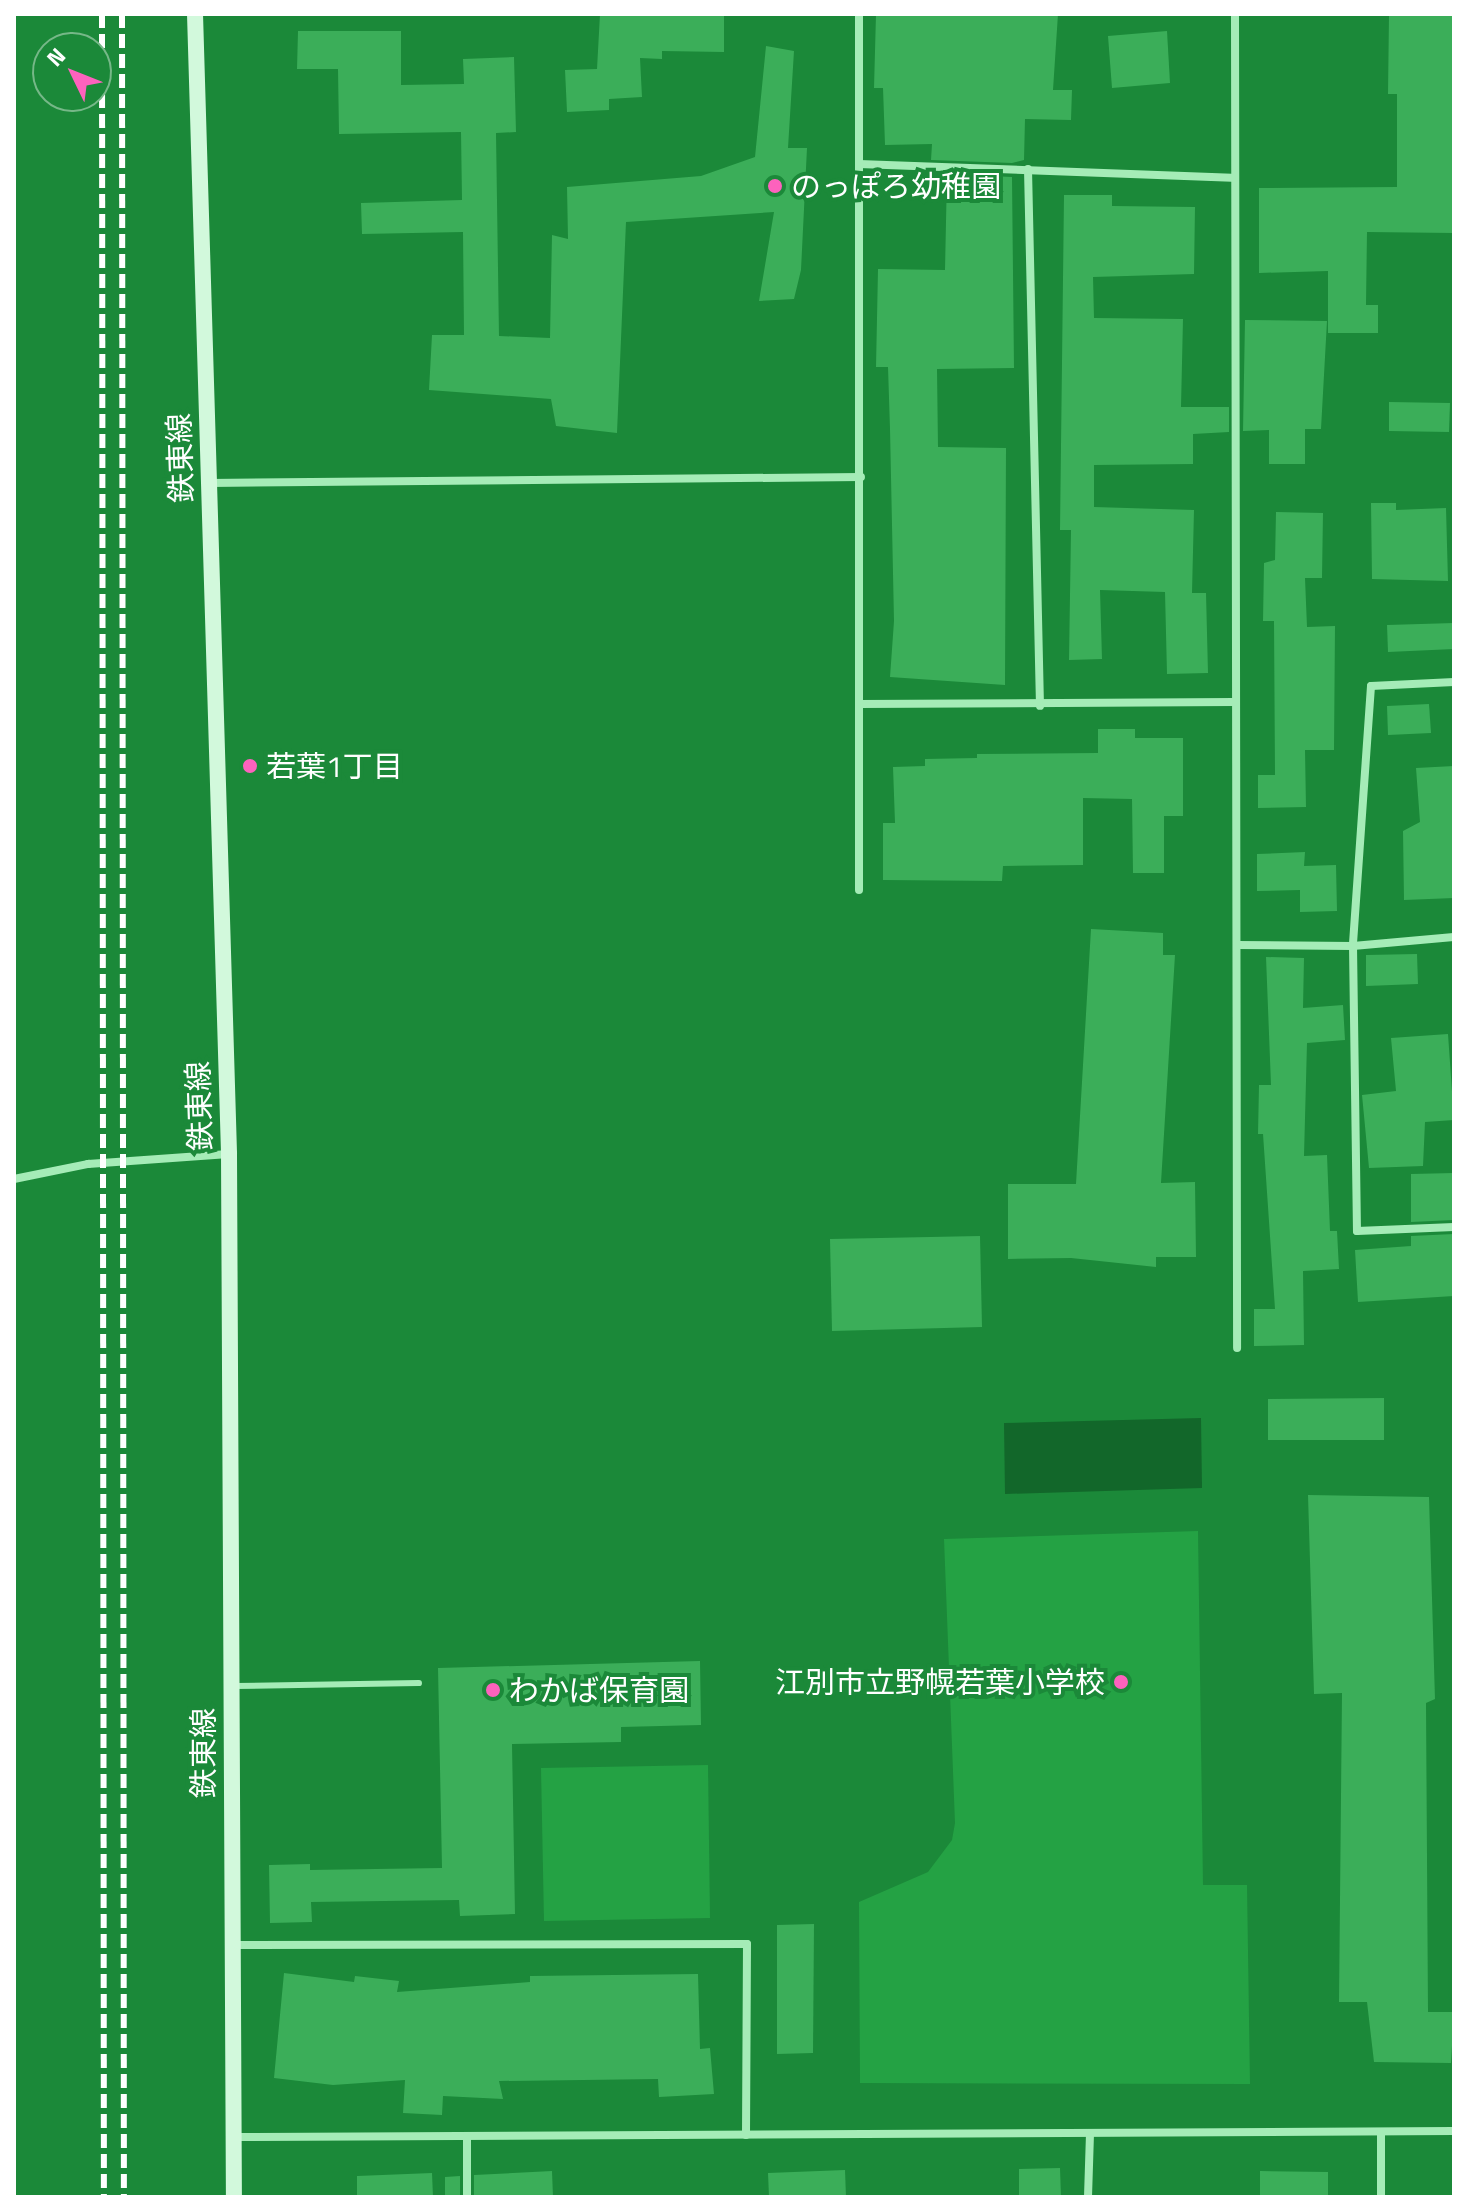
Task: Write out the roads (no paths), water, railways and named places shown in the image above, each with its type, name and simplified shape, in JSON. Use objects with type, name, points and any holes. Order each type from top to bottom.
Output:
[{"type":"street","name":"鉄東線","points":[[195,14],[229,1154],[234,2197]]},
{"type":"street","points":[[859,14],[859,890]]},
{"type":"street","points":[[1235,14],[1232,178],[1237,1348]]},
{"type":"street","points":[[859,164],[1232,178]]},
{"type":"street","points":[[1028,169],[1040,706]]},
{"type":"street","points":[[209,483],[861,477]]},
{"type":"street","points":[[1454,682],[1371,686],[1353,946],[1357,1231],[1454,1227]]},
{"type":"street","points":[[859,704],[1040,706],[1234,702]]},
{"type":"street","points":[[1237,945],[1353,946],[1454,937]]},
{"type":"street","points":[[14,1179],[88,1164],[229,1154]]},
{"type":"street","points":[[232,1945],[747,1944],[746,2135]]},
{"type":"street","points":[[233,2137],[1454,2131]]},
{"type":"street","points":[[1381,2132],[1381,2197]]},
{"type":"street","points":[[1088,2197],[1090,2133]]},
{"type":"street","points":[[467,2136],[467,2197]]},
{"type":"lane","points":[[231,1686],[419,1683]]},
{"type":"railway","points":[[102,14],[104,2197]]},
{"type":"railway","points":[[122,14],[124,2197]]},
{"type":"place","name":"のっぽろ幼稚園","points":[[775,186]]},
{"type":"place","name":"若葉1丁目","points":[[250,766]]},
{"type":"place","name":"江別市立野幌若葉小学校","points":[[1121,1682]]},
{"type":"place","name":"わかば保育園","points":[[493,1690]]}]
